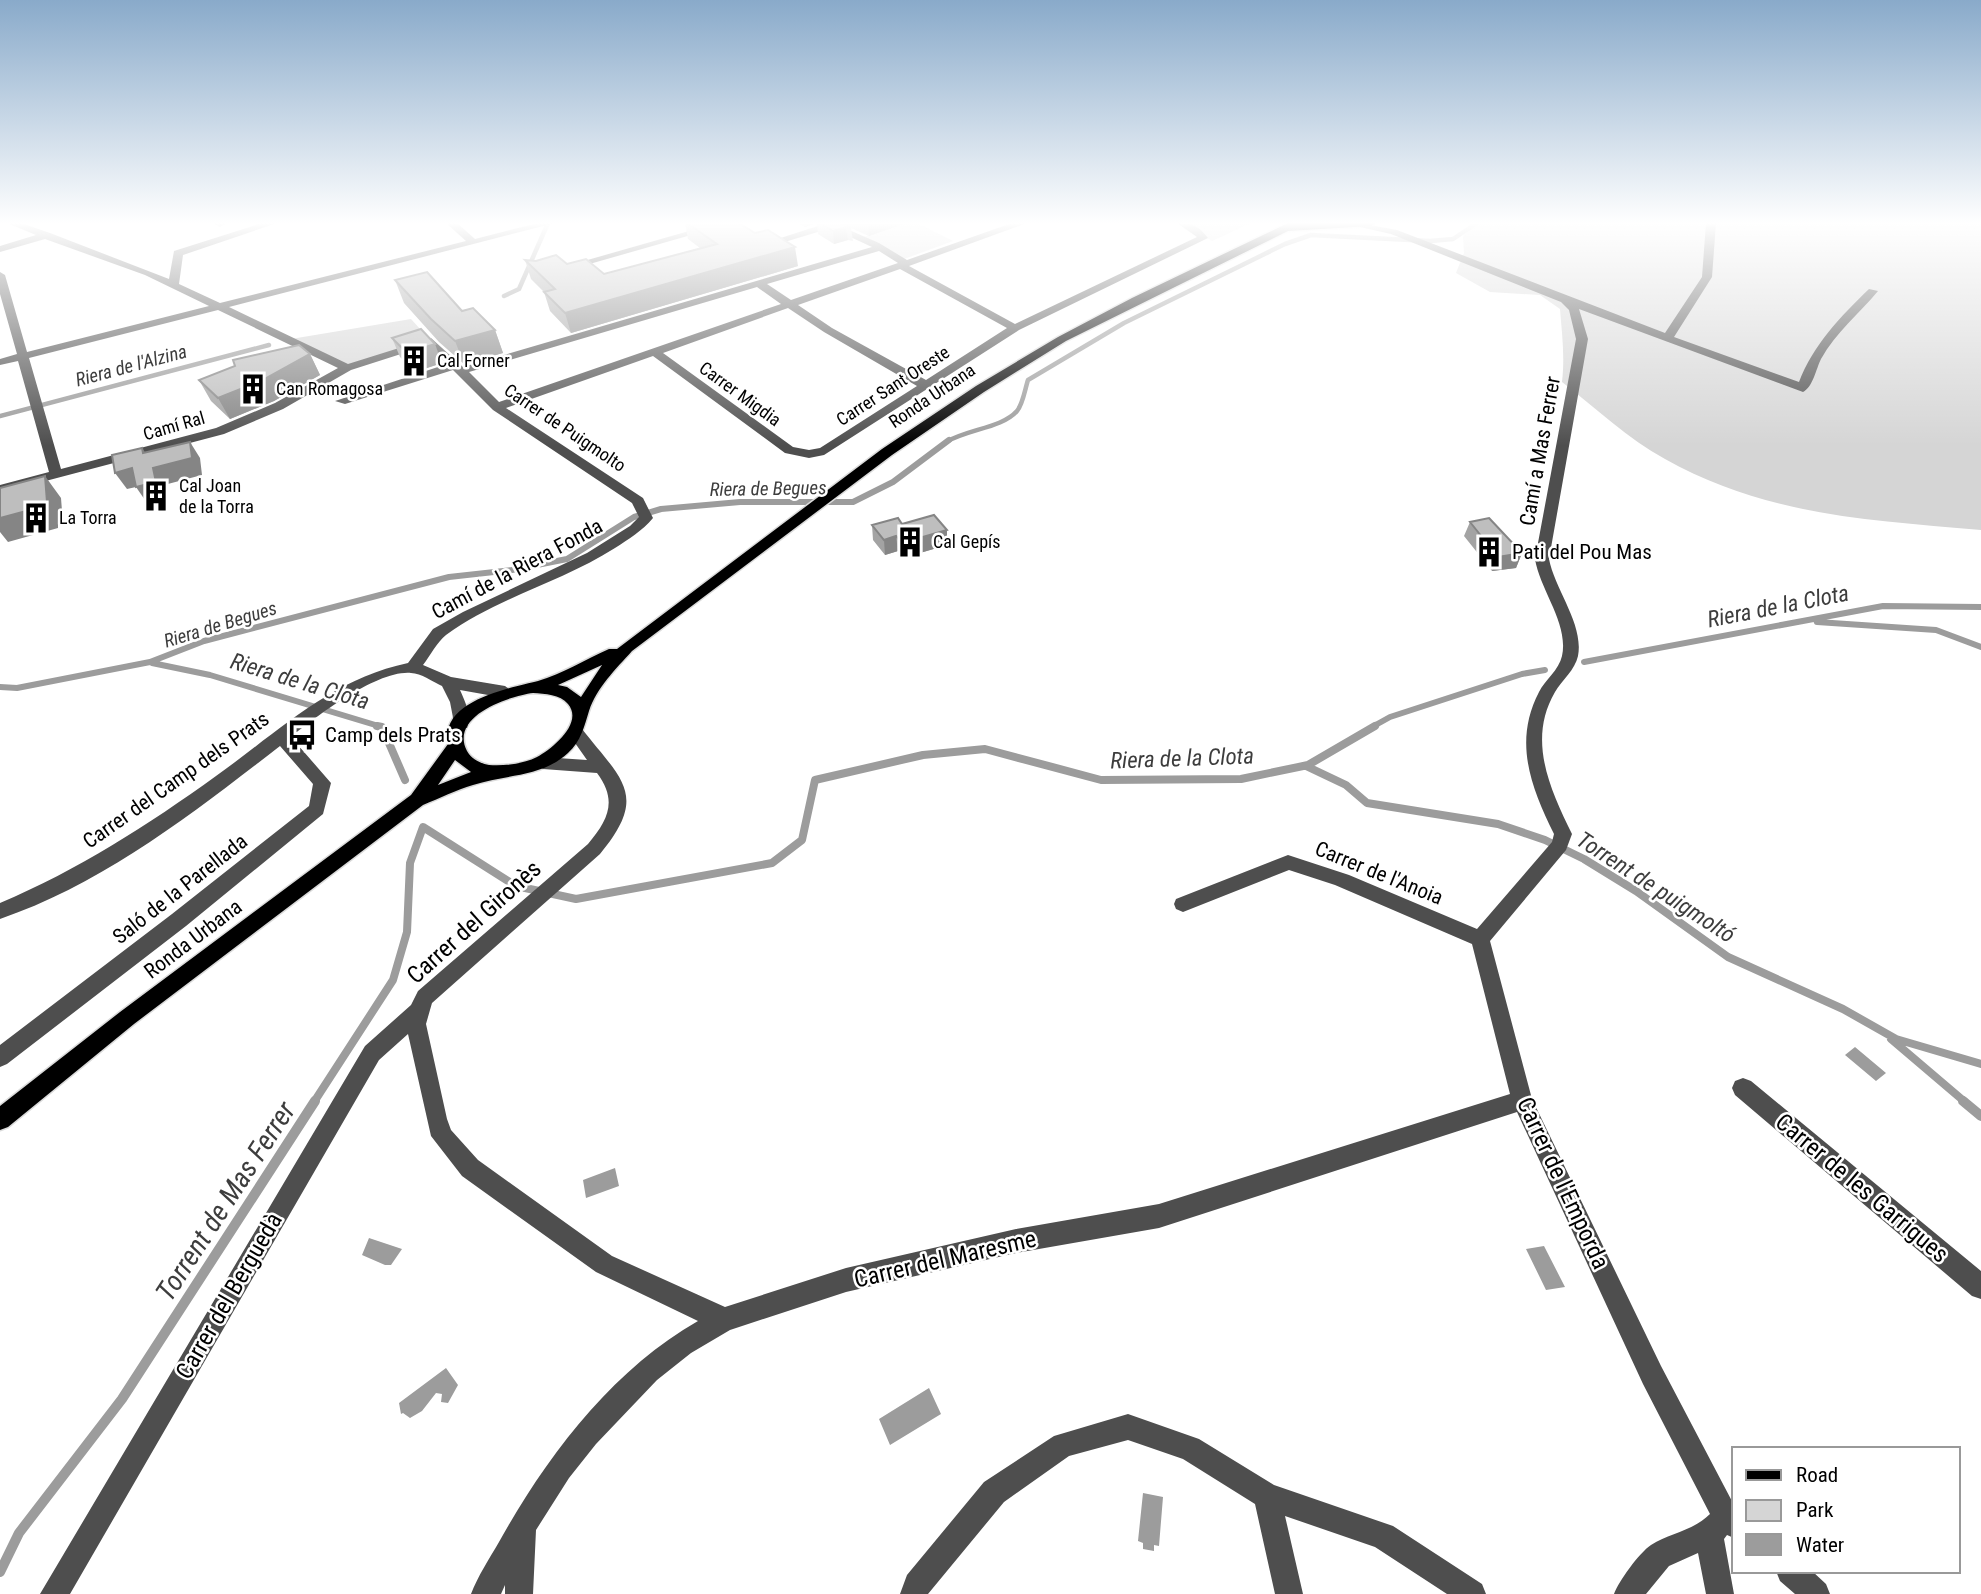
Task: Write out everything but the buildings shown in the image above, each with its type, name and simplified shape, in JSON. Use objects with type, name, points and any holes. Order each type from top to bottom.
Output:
[{"type":"main road","name":"Ronda Urbana","points":[[0,1120],[127,1018],[417,800],[470,779],[521,770],[542,763],[560,752],[576,733],[580,713],[599,678],[627,647],[833,492],[980,389],[1062,339],[1143,297]]},
{"type":"main road","name":"Ronda Urbana","points":[[417,800],[457,745],[461,724],[479,705],[505,692],[539,687],[627,647]]},
{"type":"main road","name":"Ronda Urbana","points":[[539,687],[567,694],[580,713]]},
{"type":"main road","name":"Ronda Urbana","points":[[457,745],[462,757],[470,764],[499,772]]},
{"type":"street","points":[[6,297],[56,475]]},
{"type":"street","points":[[199,297],[347,368]]},
{"type":"street","points":[[0,362],[259,297]]},
{"type":"street","points":[[341,401],[711,297]]},
{"type":"street","points":[[779,297],[828,330],[925,384]]},
{"type":"street","points":[[497,407],[813,297]]},
{"type":"street","points":[[961,297],[1015,328]]},
{"type":"street","name":"Carrer Sant Oreste","points":[[809,454],[824,451],[1015,328],[1075,297]]},
{"type":"street","points":[[1558,297],[1803,388],[1810,364],[1847,315],[1866,297]]},
{"type":"street","points":[[1667,339],[1693,297]]},
{"type":"street","name":"Camí a Mas Ferrer","points":[[1480,939],[1560,845],[1563,834],[1539,780],[1533,759],[1532,734],[1548,689],[1570,657],[1569,636],[1543,575],[1542,559],[1582,339],[1574,309],[1565,300]]},
{"type":"street","name":"Carrer de Puigmolto","points":[[431,341],[497,407],[638,501],[646,518]]},
{"type":"street","name":"Camí Ral","points":[[0,489],[220,431],[279,406],[347,368],[431,341]]},
{"type":"street","name":"Carrer Migdia","points":[[655,352],[778,443],[796,453],[809,454]]},
{"type":"street","name":"Camí de la Riera Fonda","points":[[413,667],[438,632],[592,556],[646,518]]},
{"type":"street","points":[[413,667],[448,682],[505,692]]},
{"type":"street","name":"Carrer del Camp dels Prats","points":[[0,911],[55,887],[110,855],[208,790],[331,698],[354,684],[374,675],[413,667]]},
{"type":"street","points":[[448,682],[458,702],[461,724]]},
{"type":"street","name":"Carrer del Gironès","points":[[576,733],[612,780],[619,800],[618,813],[609,831],[594,849],[425,998],[418,1011],[416,1024],[436,1119],[442,1136],[470,1168],[604,1264],[724,1320]]},
{"type":"street","name":"Saló de la Parellada","points":[[0,1057],[179,920],[317,809],[322,783],[281,736]]},
{"type":"street","points":[[542,763],[600,767]]},
{"type":"street","name":"Carrer de l'Anoia","points":[[1183,904],[1288,862],[1342,880],[1480,939]]},
{"type":"street","name":"Carrer de l'Emporda","points":[[1480,939],[1522,1100],[1723,1525],[1720,1594]]},
{"type":"street","name":"Carrer del Berguedà","points":[[54,1594],[372,1053],[418,1011]]},
{"type":"street","name":"Carrer de les Garrigues","points":[[1742,1088],[1981,1287]]},
{"type":"street","name":"Carrer del Maresme","points":[[485,1594],[524,1524],[560,1469],[613,1405],[648,1371],[681,1345],[724,1320],[846,1280],[1016,1241],[1159,1216],[1522,1100]]},
{"type":"street","points":[[914,1594],[917,1585],[994,1492],[1063,1446],[1128,1427],[1190,1448],[1267,1496],[1383,1536],[1472,1594]]},
{"type":"street","points":[[1267,1496],[1289,1594]]},
{"type":"street","points":[[519,1594],[524,1524]]},
{"type":"street","points":[[1628,1594],[1659,1556],[1723,1525]]},
{"type":"street","points":[[1792,1573],[1816,1594]]},
{"type":"green space","points":[[1543,297],[1981,297],[1981,530],[1858,518],[1780,504],[1703,478],[1665,459],[1625,433],[1562,382],[1560,309]]},
{"type":"green space","points":[[411,319],[431,341],[342,368],[285,340]]},
{"type":"water","points":[[1855,1047],[1886,1073],[1876,1081],[1845,1055]]},
{"type":"water","points":[[615,1168],[619,1186],[586,1198],[583,1180]]},
{"type":"water","points":[[369,1238],[402,1249],[391,1265],[362,1255]]},
{"type":"water","points":[[1544,1246],[1565,1287],[1546,1290],[1526,1249]]},
{"type":"water","points":[[446,1368],[458,1385],[448,1403],[441,1402],[442,1394],[436,1393],[422,1411],[410,1418],[401,1414],[399,1403]]},
{"type":"water","points":[[929,1388],[941,1414],[890,1445],[879,1419]]},
{"type":"water","points":[[1143,1493],[1163,1497],[1159,1546],[1154,1545],[1154,1551],[1143,1549],[1143,1543],[1138,1541]]},
{"type":"waterway","name":"Riera de Begues","points":[[947,442],[1011,417],[1021,404],[1028,380],[1124,323],[1176,297]]},
{"type":"waterway","name":"Riera de l'Alzina","points":[[0,416],[269,345]]},
{"type":"waterway","name":"Riera de Begues","points":[[0,687],[17,688],[150,662],[204,641],[449,577],[512,570],[567,559],[634,517],[661,509],[740,502],[853,502],[893,482],[947,442]]},
{"type":"waterway","name":"Riera de la Clota","points":[[1584,662],[1883,606],[1981,607]]},
{"type":"waterway","points":[[1817,622],[1936,630],[1981,647]]},
{"type":"waterway","name":"Riera de la Clota","points":[[152,663],[210,675],[382,727]]},
{"type":"waterway","name":"Riera de la Clota","points":[[1372,727],[1390,717],[1522,674],[1545,670]]},
{"type":"waterway","name":"Riera de la Clota","points":[[377,726],[382,727]]},
{"type":"waterway","name":"Riera de la Clota","points":[[314,1102],[393,980],[407,932],[410,863],[423,827],[516,886],[576,899],[772,863],[802,840],[815,780],[923,755],[985,749],[1101,780],[1241,779],[1308,765],[1375,726]]},
{"type":"waterway","name":"Riera de la Clota","points":[[382,727],[405,780]]},
{"type":"waterway","name":"Torrent de puigmoltó","points":[[1306,766],[1346,785],[1367,803],[1498,824],[1545,840],[1584,859],[1636,891],[1728,957],[1843,1009],[1896,1039],[1981,1064]]},
{"type":"waterway","points":[[1891,1039],[1965,1102]]},
{"type":"waterway","name":"Torrent de Mas Ferrer","points":[[0,1572],[19,1533],[122,1399],[315,1101]]},
{"type":"waterway","points":[[1963,1101],[1981,1116]]},
{"type":"place","name":"Cal Forner","points":[[414,361]]},
{"type":"place","name":"Can Romagosa","points":[[253,389]]},
{"type":"place","name":"Cal Joan de la Torra","points":[[156,496]]},
{"type":"place","name":"La Torra","points":[[36,518]]},
{"type":"place","name":"Cal Gepís","points":[[910,542]]},
{"type":"place","name":"Pati del Pou Mas","points":[[1489,552]]},
{"type":"place","name":"Camp dels Prats","points":[[302,735]]}]
